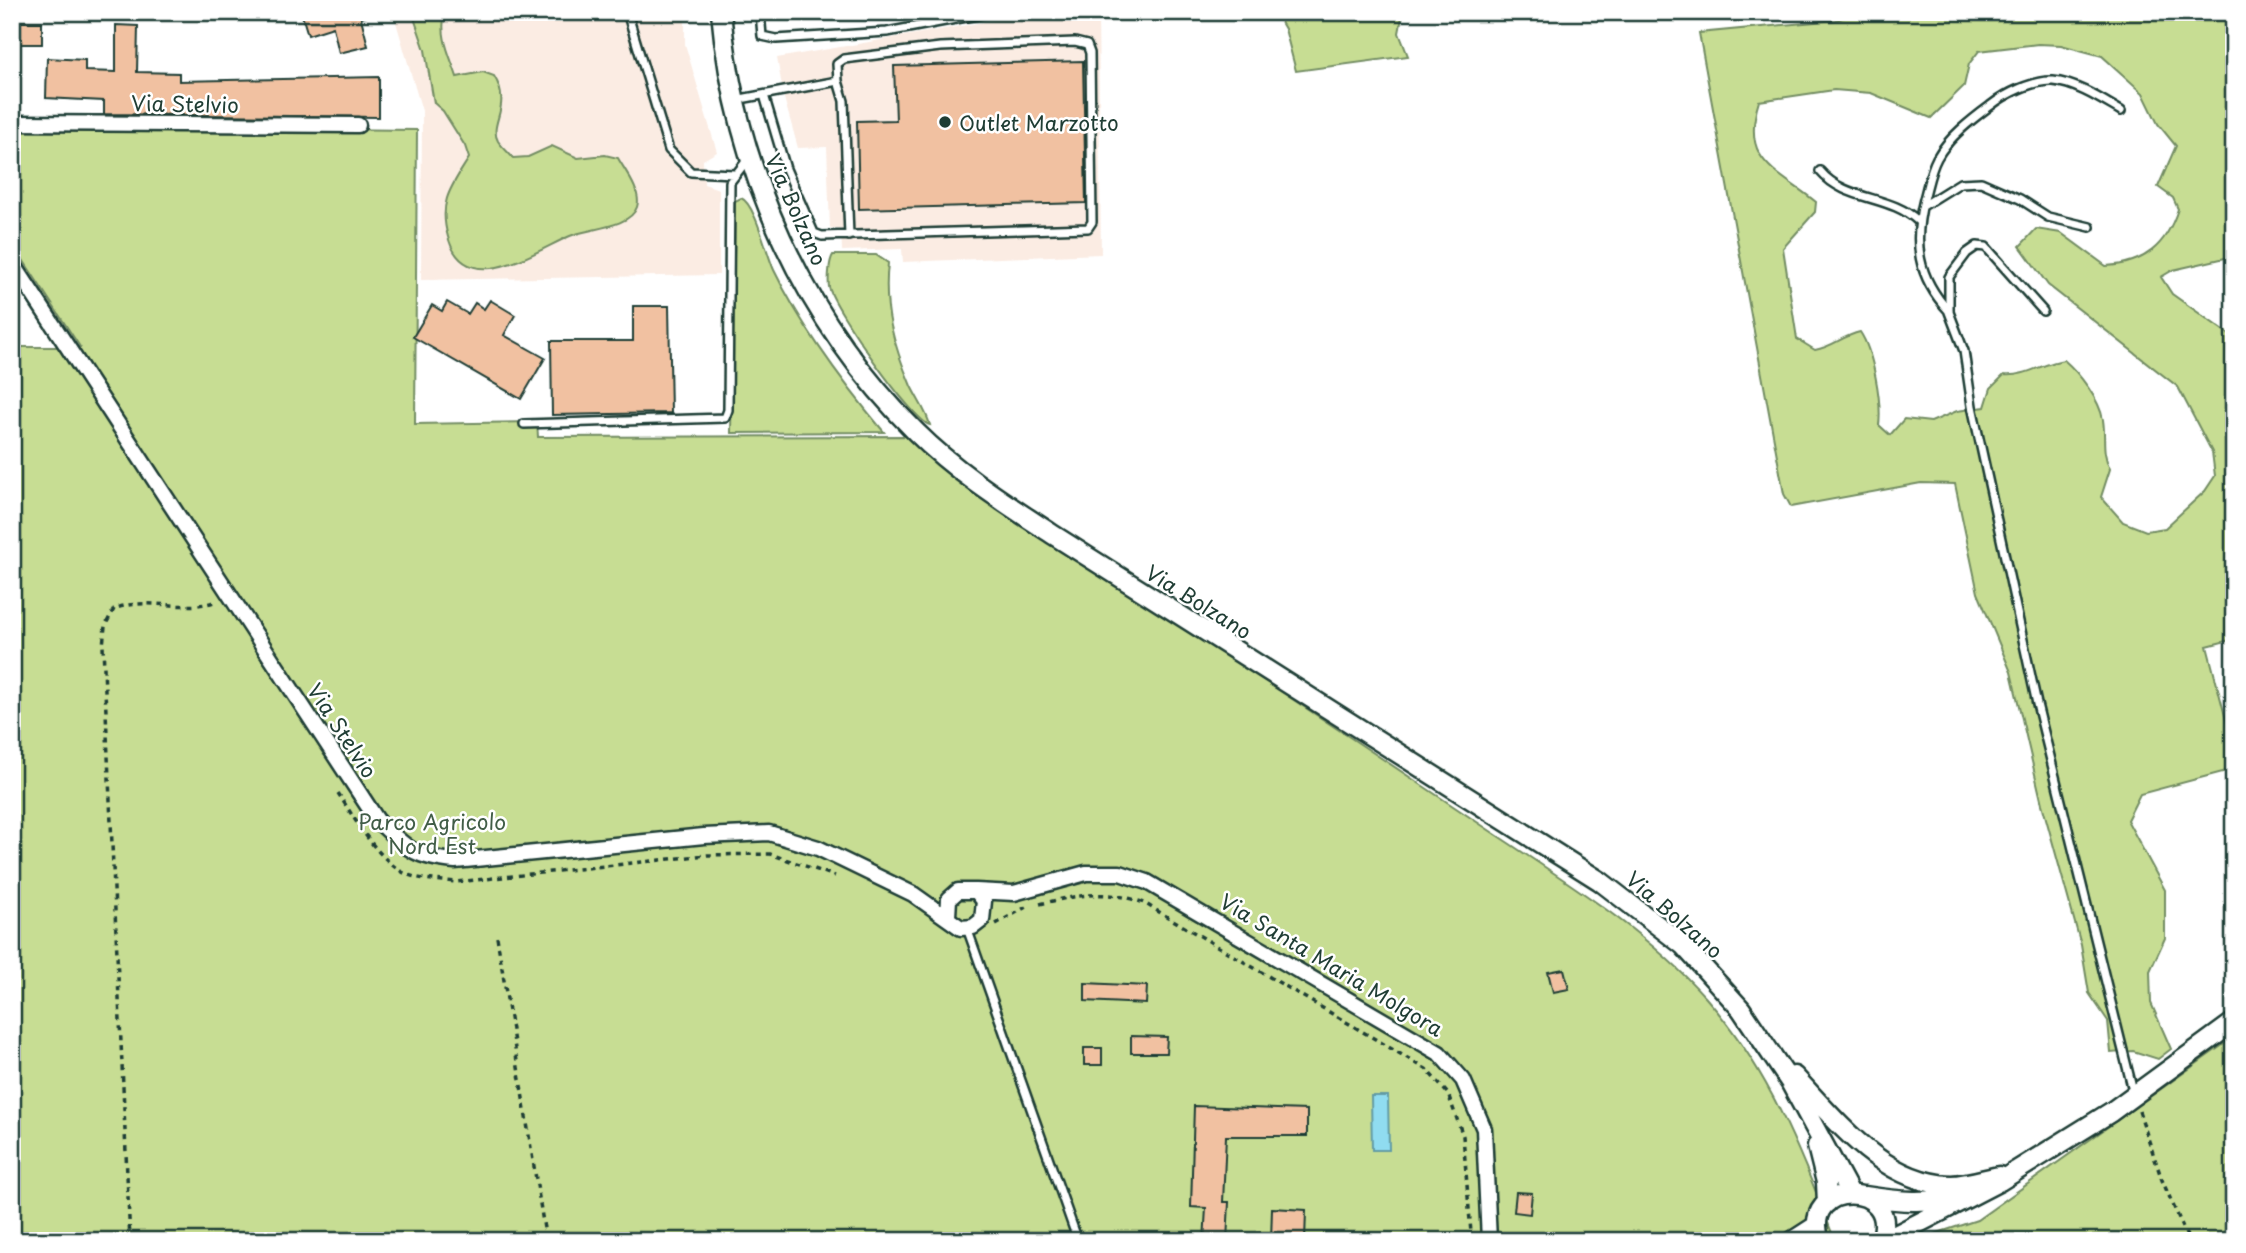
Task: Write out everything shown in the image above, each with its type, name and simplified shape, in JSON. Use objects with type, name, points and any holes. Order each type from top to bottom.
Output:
[{"type":"street","name":"Via Bolzano","points":[[721,12],[733,101],[749,158],[782,240],[831,327],[873,384],[926,441],[978,484],[1052,534],[1629,900],[1707,970],[1772,1052],[1857,1195],[1877,1206],[1884,1220],[1883,1241]]},
{"type":"street","name":"Via Stelvio","points":[[12,123],[358,125]]},
{"type":"street","name":"Via Stelvio","points":[[12,262],[377,820],[410,851],[426,858],[455,861],[704,836],[769,833],[818,848],[913,894],[948,916]]},
{"type":"street","name":"Via Santa Maria Molgora","points":[[1014,893],[1086,873],[1120,873],[1147,882],[1439,1054],[1462,1080],[1484,1129],[1489,1241]]},
{"type":"street","points":[[964,889],[1014,893],[985,914],[978,924],[967,928],[956,925],[948,916],[947,904],[953,894],[964,889]]},
{"type":"street","points":[[976,891],[984,901],[985,914]]},
{"type":"street","name":"Via Stelvio","points":[[913,894],[953,894]]},
{"type":"street","points":[[1883,1241],[2007,1177],[2134,1096],[2234,1022]]},
{"type":"street","points":[[1772,1052],[1849,1135],[1878,1158],[1911,1175],[1951,1185],[2007,1177]]},
{"type":"street","name":"Via Bolzano","points":[[1806,1113],[1826,1182],[1827,1203]]},
{"type":"street","points":[[1789,1241],[1819,1232],[1827,1203],[1857,1195],[1904,1201],[1947,1199],[2007,1177]]},
{"type":"lane","points":[[627,12],[669,150],[691,172],[734,174]]},
{"type":"lane","points":[[760,12],[762,36],[776,39],[887,32],[993,12]]},
{"type":"lane","points":[[764,95],[786,169],[814,233],[829,237],[1088,228],[1092,222],[1090,53],[1087,45],[1075,42],[940,47],[844,59],[837,64],[838,81],[844,101],[849,236]]},
{"type":"lane","points":[[733,101],[838,81]]},
{"type":"lane","points":[[1949,312],[1934,296],[1919,266],[1918,221],[1929,176],[1938,156],[1962,128],[2002,96],[2052,81],[2076,88],[2122,111]]},
{"type":"lane","points":[[524,424],[725,418],[728,410],[730,182],[749,158]]},
{"type":"lane","points":[[1820,171],[1844,191],[1879,199],[1906,210],[1918,221]]},
{"type":"lane","points":[[1922,206],[1960,183],[1981,182],[2020,199],[2048,217],[2090,227]]},
{"type":"lane","points":[[2043,311],[1986,247],[1977,246],[1959,261],[1949,277],[1949,312],[1964,351],[1972,406],[2037,704],[2134,1096]]},
{"type":"lane","points":[[967,928],[1078,1241]]},
{"type":"path","points":[[130,1241],[104,659],[106,626],[114,609],[127,604],[183,608],[202,606],[229,597]]},
{"type":"path","points":[[497,937],[546,1241]]},
{"type":"path","points":[[2134,1096],[2162,1180],[2189,1241]]},
{"type":"shaded area","points":[[393,12],[685,12],[685,44],[717,152],[703,160],[704,184],[719,189],[719,275],[421,280],[422,111]]},
{"type":"shaded area","name":"Outlet Marzotto","points":[[1042,12],[1098,12],[1101,254],[903,262],[902,249],[842,251],[841,229],[830,228],[827,147],[798,148],[784,98],[777,58]]},
{"type":"green space","points":[[412,12],[445,12],[444,38],[457,77],[483,72],[494,76],[501,97],[496,134],[498,141],[513,158],[528,157],[552,146],[578,158],[605,155],[618,158],[637,195],[637,207],[633,214],[617,223],[570,236],[503,266],[470,266],[457,256],[445,225],[446,204],[452,187],[469,158],[465,146],[443,111],[434,103],[425,50]]},
{"type":"green space","points":[[1275,12],[1403,12],[1399,33],[1408,56],[1296,71],[1285,29]]},
{"type":"green space","points":[[1862,12],[2234,12],[2234,256],[2173,270],[2161,277],[2172,294],[2234,338],[2234,639],[2207,646],[2234,751],[2234,769],[2140,794],[2127,820],[2165,890],[2165,938],[2150,971],[2151,1003],[2171,1049],[2158,1059],[2133,1051],[2111,1053],[2108,1021],[2089,993],[2081,945],[2042,804],[2011,672],[1978,593],[1955,484],[1921,483],[1791,507],[1784,494],[1699,33],[1836,20]],"holes":[[[2038,44],[2061,45],[2102,56],[2143,93],[2158,124],[2176,146],[2158,187],[2173,198],[2178,209],[2167,233],[2152,251],[2132,261],[2106,266],[2061,233],[2036,229],[2020,246],[2048,285],[2178,387],[2212,452],[2215,476],[2205,491],[2165,528],[2146,531],[2123,522],[2101,497],[2110,469],[2101,412],[2088,387],[2064,360],[2020,374],[2004,375],[1991,388],[1985,407],[1957,411],[1931,422],[1904,419],[1890,435],[1879,425],[1876,377],[1869,351],[1860,332],[1815,350],[1797,339],[1783,248],[1815,212],[1816,202],[1775,171],[1758,151],[1754,137],[1754,121],[1759,101],[1834,90],[1871,93],[1931,118],[1964,86],[1969,64],[1979,51]]]},
{"type":"green space","name":"Parco Agricolo Nord Est","points":[[12,126],[417,130],[415,424],[537,422],[538,437],[910,436],[979,492],[1050,543],[1269,683],[1567,882],[1654,947],[1706,998],[1748,1053],[1796,1144],[1835,1241],[12,1241],[12,347],[80,347],[12,243]]},
{"type":"green space","points":[[741,198],[751,209],[774,270],[797,313],[839,375],[884,432],[731,433],[735,201]]},
{"type":"green space","points":[[833,255],[876,255],[888,263],[888,311],[894,340],[911,386],[930,425],[921,419],[892,385],[844,317],[829,287],[829,270]]},
{"type":"green space","points":[[2234,1037],[2234,1241],[1913,1241],[1977,1220]]},
{"type":"water","points":[[1371,1096],[1388,1096],[1389,1150],[1372,1150]]},
{"type":"building","points":[[301,12],[369,12],[370,15],[361,18],[368,46],[339,53],[333,27],[308,35]]},
{"type":"building","points":[[12,22],[42,22],[42,44],[12,44]]},
{"type":"building","points":[[116,25],[138,26],[137,72],[179,73],[179,81],[379,77],[379,117],[104,114],[104,101],[46,98],[47,58],[85,60],[85,71],[116,72]]},
{"type":"building","points":[[1083,61],[1086,203],[859,209],[857,121],[896,120],[894,66]]},
{"type":"building","points":[[490,300],[515,315],[504,335],[545,358],[521,399],[413,337],[432,305],[442,311],[447,302],[468,314],[475,303],[484,309]]},
{"type":"building","points":[[633,306],[669,306],[671,413],[552,415],[551,341],[633,341]]},
{"type":"building","points":[[1564,969],[1569,989],[1553,992],[1548,972]]},
{"type":"building","points":[[1085,983],[1147,986],[1146,1004],[1085,1001]]},
{"type":"building","points":[[1131,1036],[1167,1037],[1166,1053],[1131,1053]]},
{"type":"building","points":[[1084,1048],[1102,1048],[1102,1065],[1084,1065]]},
{"type":"building","points":[[1194,1106],[1307,1110],[1307,1136],[1226,1136],[1223,1202],[1229,1202],[1227,1241],[1204,1241],[1206,1208],[1191,1207]]},
{"type":"building","points":[[1516,1192],[1532,1193],[1530,1214],[1514,1212]]},
{"type":"building","points":[[1272,1208],[1306,1210],[1305,1241],[1271,1241]]},
{"type":"place","name":"Outlet Marzotto","points":[[945,122]]}]
